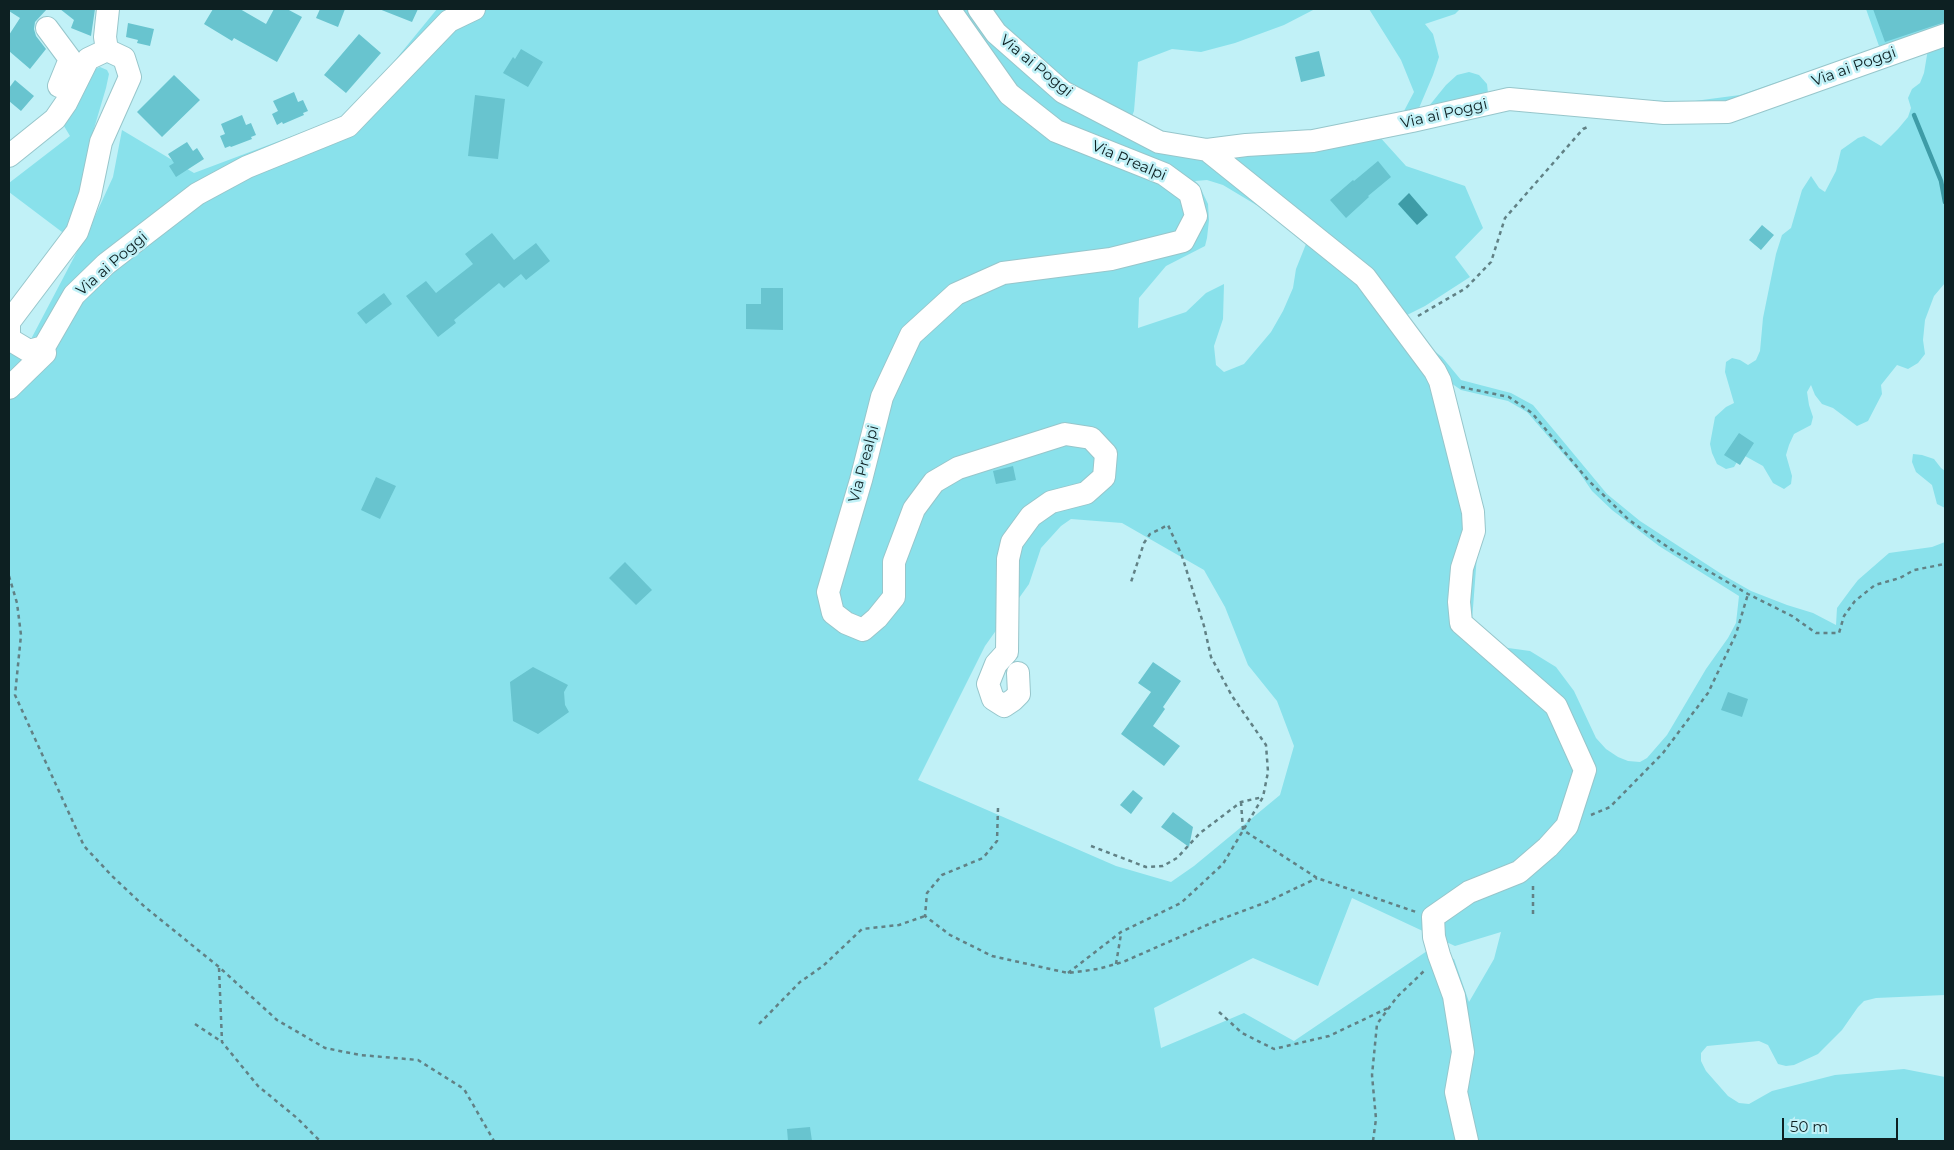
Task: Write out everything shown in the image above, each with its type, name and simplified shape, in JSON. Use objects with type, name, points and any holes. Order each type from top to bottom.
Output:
[{"type":"street","name":"Via ai Poggi","points":[[9,388],[45,353],[44,347],[74,295],[106,264],[197,194],[247,167],[348,126],[450,21],[474,9]]},
{"type":"street","name":"Via Prealpi","points":[[949,9],[1009,94],[1056,131],[1164,174],[1190,193],[1196,216],[1183,241],[1112,258],[1003,273],[956,294],[911,335],[882,397],[861,480],[828,592],[833,613],[846,623],[863,630],[877,618],[894,597],[894,562],[914,509],[934,482],[958,468],[1065,434],[1091,438],[1106,454],[1104,477],[1086,492],[1051,502],[1031,516],[1012,542],[1008,559],[1008,652],[996,664],[988,684],[993,699],[1004,706],[1020,689]]},
{"type":"street","name":"Via ai Poggi","points":[[979,9],[996,33],[1063,92],[1159,142],[1207,150],[1246,145],[1314,141],[1412,122],[1508,99],[1664,113],[1728,112],[1945,34]]},
{"type":"street","points":[[107,50],[105,37],[110,11]]},
{"type":"street","points":[[47,28],[70,59],[57,92],[62,109]]},
{"type":"street","points":[[44,347],[29,351],[9,339],[9,322],[77,232],[90,195],[101,142],[130,77],[124,58],[107,50]]},
{"type":"street","points":[[9,156],[55,119],[88,59],[107,50]]},
{"type":"street","points":[[1207,150],[1365,277],[1426,359],[1440,381],[1473,512],[1474,531],[1462,568],[1458,602],[1461,623],[1556,706],[1585,770],[1567,826],[1548,847],[1519,872],[1469,892],[1433,917],[1434,937],[1454,996],[1463,1052],[1456,1092],[1467,1141]]},
{"type":"path","points":[[1402,326],[1466,288],[1491,262],[1504,218],[1583,129],[1592,125]]},
{"type":"path","points":[[1459,387],[1509,397],[1532,413],[1588,480],[1629,520],[1672,550],[1748,594],[1792,616],[1816,632],[1839,633],[1844,616],[1855,601],[1875,585],[1900,578],[1914,570],[1945,564]]},
{"type":"path","points":[[1068,973],[1121,932],[1181,903],[1223,864],[1263,797],[1268,772],[1266,745],[1232,696],[1211,657],[1204,626],[1182,556],[1168,525],[1150,534],[1144,542],[1131,582]]},
{"type":"path","points":[[9,576],[17,603],[22,635],[15,695],[84,846],[145,907],[219,967],[277,1020],[325,1048],[360,1055],[418,1060],[464,1089],[494,1141]]},
{"type":"path","points":[[1567,826],[1610,807],[1663,753],[1708,693],[1736,634],[1748,594]]},
{"type":"path","points":[[1091,846],[1146,867],[1163,866],[1177,858],[1200,832],[1241,802],[1263,797]]},
{"type":"path","points":[[1241,802],[1243,830]]},
{"type":"path","points":[[925,916],[927,893],[942,876],[983,858],[997,841],[998,808]]},
{"type":"path","points":[[1243,830],[1317,878],[1404,909],[1433,917]]},
{"type":"path","points":[[925,916],[950,935],[992,956],[1068,973],[1098,969],[1116,964],[1216,921],[1267,902],[1317,878]]},
{"type":"path","points":[[759,1024],[800,982],[823,966],[862,929],[899,926],[925,916]]},
{"type":"path","points":[[1116,964],[1121,932]]},
{"type":"path","points":[[1373,1141],[1376,1119],[1372,1075],[1377,1024],[1388,1008],[1439,956]]},
{"type":"path","points":[[219,967],[222,1042]]},
{"type":"path","points":[[1219,1012],[1242,1033],[1274,1049],[1329,1036],[1388,1008]]},
{"type":"path","points":[[195,1024],[222,1042],[258,1086],[297,1118],[320,1141]]},
{"type":"shaded area","points":[[437,9],[1315,9],[1284,25],[1235,43],[1201,52],[1172,49],[1138,62],[1134,111],[1130,121],[1161,134],[1197,140],[1306,133],[1404,111],[1414,92],[1401,60],[1369,9],[1460,9],[1455,14],[1425,24],[1433,34],[1439,57],[1419,108],[1429,106],[1457,75],[1469,72],[1479,75],[1487,84],[1488,93],[1687,102],[1740,95],[1881,46],[1879,46],[1866,9],[1945,9],[1945,283],[1934,296],[1925,320],[1923,340],[1925,354],[1918,363],[1908,369],[1897,365],[1881,385],[1882,394],[1868,421],[1857,426],[1833,408],[1822,404],[1815,395],[1811,385],[1807,392],[1813,417],[1811,425],[1794,434],[1789,445],[1786,455],[1792,476],[1791,484],[1784,489],[1773,483],[1763,466],[1745,456],[1734,467],[1726,469],[1717,464],[1710,444],[1715,417],[1726,407],[1734,403],[1725,372],[1726,362],[1732,358],[1748,365],[1756,360],[1760,351],[1763,318],[1776,254],[1782,235],[1791,228],[1802,190],[1811,176],[1819,188],[1825,192],[1836,171],[1841,150],[1864,136],[1881,146],[1898,129],[1908,117],[1911,108],[1908,98],[1912,89],[1920,83],[1924,73],[1928,49],[1774,101],[1504,108],[1378,135],[1406,166],[1465,186],[1483,228],[1455,257],[1470,277],[1425,306],[1405,316],[1461,380],[1511,393],[1533,405],[1607,494],[1640,521],[1751,591],[1813,613],[1836,625],[1837,608],[1858,580],[1889,553],[1932,547],[1945,542],[1945,995],[1876,998],[1864,1001],[1842,1030],[1818,1054],[1794,1065],[1778,1064],[1768,1045],[1759,1041],[1707,1046],[1701,1053],[1701,1061],[1706,1071],[1728,1096],[1739,1103],[1749,1104],[1772,1091],[1835,1075],[1904,1069],[1945,1077],[1945,1141],[9,1141],[9,335],[30,341],[91,225],[113,177],[122,130],[194,173],[351,114]],"holes":[[[1207,180],[1223,185],[1268,212],[1306,244],[1296,269],[1293,288],[1271,332],[1244,364],[1224,372],[1216,365],[1214,346],[1223,319],[1224,284],[1206,293],[1186,312],[1138,328],[1139,298],[1166,266],[1205,246],[1209,220],[1208,204],[1199,185],[1195,181]],[[1451,383],[1461,390],[1508,401],[1527,412],[1579,472],[1592,491],[1612,510],[1659,546],[1739,596],[1736,623],[1667,735],[1647,758],[1640,762],[1628,761],[1606,749],[1596,738],[1574,691],[1556,667],[1530,651],[1501,647],[1472,621],[1477,555]],[[1071,519],[1122,523],[1204,570],[1225,607],[1248,665],[1277,701],[1294,746],[1280,795],[1194,866],[1171,882],[1116,866],[918,780],[985,646],[1029,584],[1041,548],[1061,526]],[[1352,898],[1455,946],[1501,932],[1494,959],[1469,1002],[1454,959],[1427,951],[1294,1041],[1244,1013],[1161,1048],[1154,1008],[1253,958],[1318,986]]]},
{"type":"shaded area","points":[[100,67],[107,70],[109,74],[90,142],[80,204],[66,235],[9,192],[9,183],[70,136],[64,126],[93,70]]},
{"type":"shaded area","points":[[1409,193],[1428,215],[1417,225],[1398,204]]},
{"type":"shaded area","points":[[1913,454],[1934,459],[1945,471],[1945,508],[1937,504],[1932,485],[1916,472],[1912,462]]},
{"type":"building","points":[[9,9],[47,9],[35,22],[34,29],[36,36],[46,49],[30,69],[9,51],[9,35],[20,18],[9,11]]},
{"type":"building","points":[[60,9],[95,9],[91,36],[71,28],[74,20]]},
{"type":"building","points":[[213,9],[240,9],[266,24],[274,9],[287,9],[302,17],[277,62],[234,38],[232,41],[204,24]]},
{"type":"building","points":[[320,9],[345,9],[338,27],[316,18]]},
{"type":"building","points":[[379,9],[418,9],[412,22]]},
{"type":"building","points":[[1873,9],[1945,9],[1945,22],[1885,42]]},
{"type":"building","points":[[128,23],[154,29],[150,46],[137,43],[138,40],[126,37]]},
{"type":"building","points":[[359,34],[381,53],[346,93],[324,75]]},
{"type":"building","points":[[521,49],[543,62],[528,87],[503,73],[513,57],[515,59]]},
{"type":"building","points":[[1319,51],[1325,76],[1301,82],[1295,57]]},
{"type":"building","points":[[174,75],[200,100],[162,137],[137,112]]},
{"type":"building","points":[[15,80],[34,96],[21,111],[9,101],[9,88]]},
{"type":"building","points":[[294,92],[298,102],[303,100],[308,111],[303,113],[304,115],[277,125],[272,114],[278,111],[273,101]]},
{"type":"building","points":[[475,95],[505,99],[498,159],[468,156]]},
{"type":"building","points":[[242,115],[246,125],[251,123],[256,135],[251,137],[252,139],[225,148],[220,136],[225,134],[221,124]]},
{"type":"building","points":[[187,142],[193,151],[197,148],[204,159],[176,177],[169,166],[174,163],[168,154]]},
{"type":"building","points":[[1378,161],[1391,177],[1346,218],[1330,200]]},
{"type":"building","points":[[1762,225],[1774,235],[1761,250],[1749,240]]},
{"type":"building","points":[[492,233],[514,260],[536,243],[550,261],[526,280],[521,274],[504,288],[499,283],[454,320],[456,323],[438,337],[406,296],[426,281],[436,293],[473,264],[465,254]]},
{"type":"building","points":[[761,288],[783,288],[783,330],[746,329],[746,304],[761,304]]},
{"type":"building","points":[[384,293],[392,304],[366,324],[357,313]]},
{"type":"building","points":[[1739,433],[1754,443],[1740,465],[1724,455]]},
{"type":"building","points":[[1013,466],[1016,480],[996,484],[993,471]]},
{"type":"building","points":[[376,477],[396,486],[380,519],[361,510]]},
{"type":"building","points":[[625,562],[652,590],[636,605],[609,578]]},
{"type":"building","points":[[1153,662],[1181,681],[1163,707],[1165,709],[1153,726],[1180,746],[1164,766],[1121,734],[1151,692],[1138,683]]},
{"type":"building","points":[[533,667],[568,685],[564,692],[565,705],[569,712],[538,734],[513,721],[510,682]]},
{"type":"building","points":[[1728,692],[1748,699],[1742,717],[1721,710]]},
{"type":"building","points":[[1133,790],[1143,798],[1131,814],[1120,805]]},
{"type":"building","points":[[1173,812],[1193,827],[1189,847],[1161,827]]},
{"type":"building","points":[[810,1127],[812,1141],[788,1141],[787,1129]]},
{"type":"waterway","points":[[1914,115],[1941,181],[1945,202]]}]
